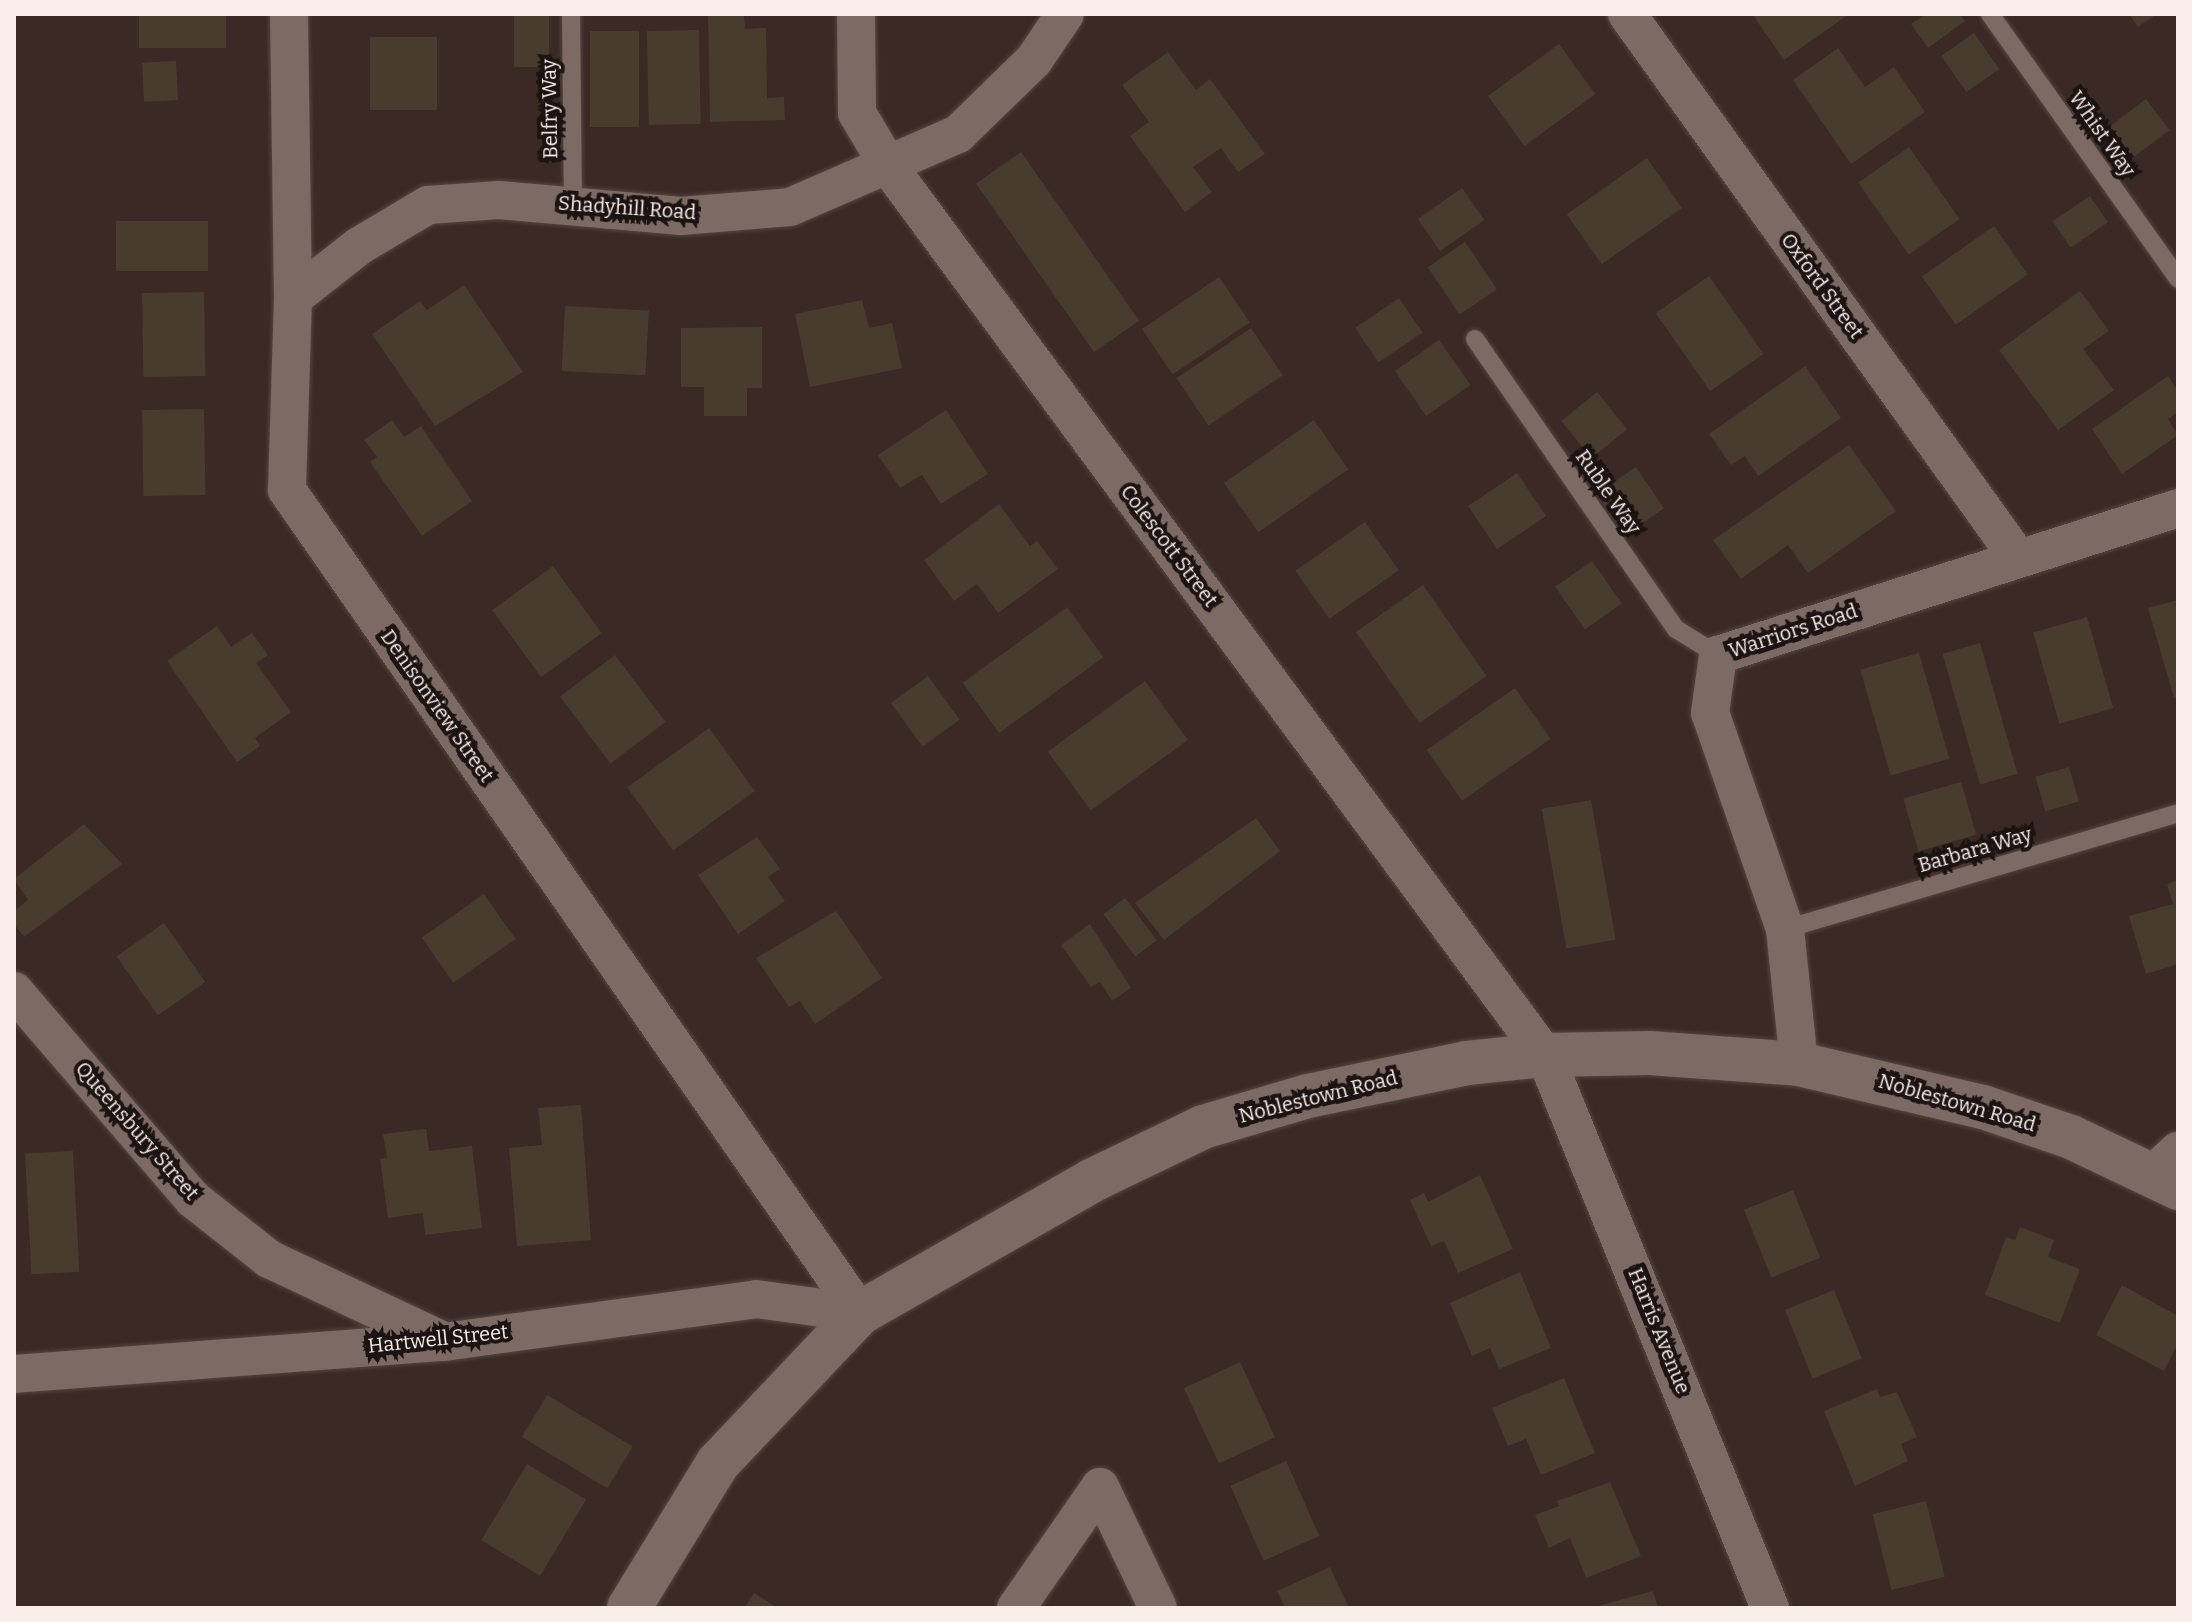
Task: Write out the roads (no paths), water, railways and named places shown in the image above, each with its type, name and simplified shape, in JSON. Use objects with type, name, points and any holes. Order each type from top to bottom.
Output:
[{"type":"main road","name":"Noblestown Road","points":[[629,1608],[718,1463],[860,1313],[1091,1181],[1203,1127],[1308,1096],[1467,1063],[1545,1055],[1650,1053],[1799,1064],[1983,1107],[2170,1171]]},
{"type":"street","name":"Denisonview Street","points":[[289,14],[293,298],[287,490],[860,1313]]},
{"type":"street","name":"Colescott Street","points":[[856,14],[857,113],[889,167],[1545,1055]]},
{"type":"street","name":"Shadyhill Road","points":[[293,298],[359,246],[428,205],[499,200],[573,204],[681,216],[790,207],[889,167],[958,134],[1034,60],[1065,14]]},
{"type":"street","name":"Oxford Street","points":[[1627,14],[2018,558]]},
{"type":"street","name":"Warriors Road","points":[[1799,1064],[1785,929],[1710,713],[1718,655],[2178,508]]},
{"type":"street","name":"Queensbury Street","points":[[14,991],[193,1199],[269,1259],[444,1342]]},
{"type":"street","name":"Harris Avenue","points":[[1545,1055],[1770,1608]]},
{"type":"street","name":"Hartwell Street","points":[[14,1374],[444,1342],[756,1299],[860,1313]]},
{"type":"street","points":[[1016,1608],[1100,1487],[1158,1608]]},
{"type":"lane","name":"Belfry Way","points":[[571,14],[573,204]]},
{"type":"lane","name":"Whist Way","points":[[1990,14],[2178,279]]},
{"type":"lane","name":"Ruble Way","points":[[1475,339],[1676,629],[1718,655]]},
{"type":"lane","name":"Barbara Way","points":[[1785,929],[2178,813]]}]
